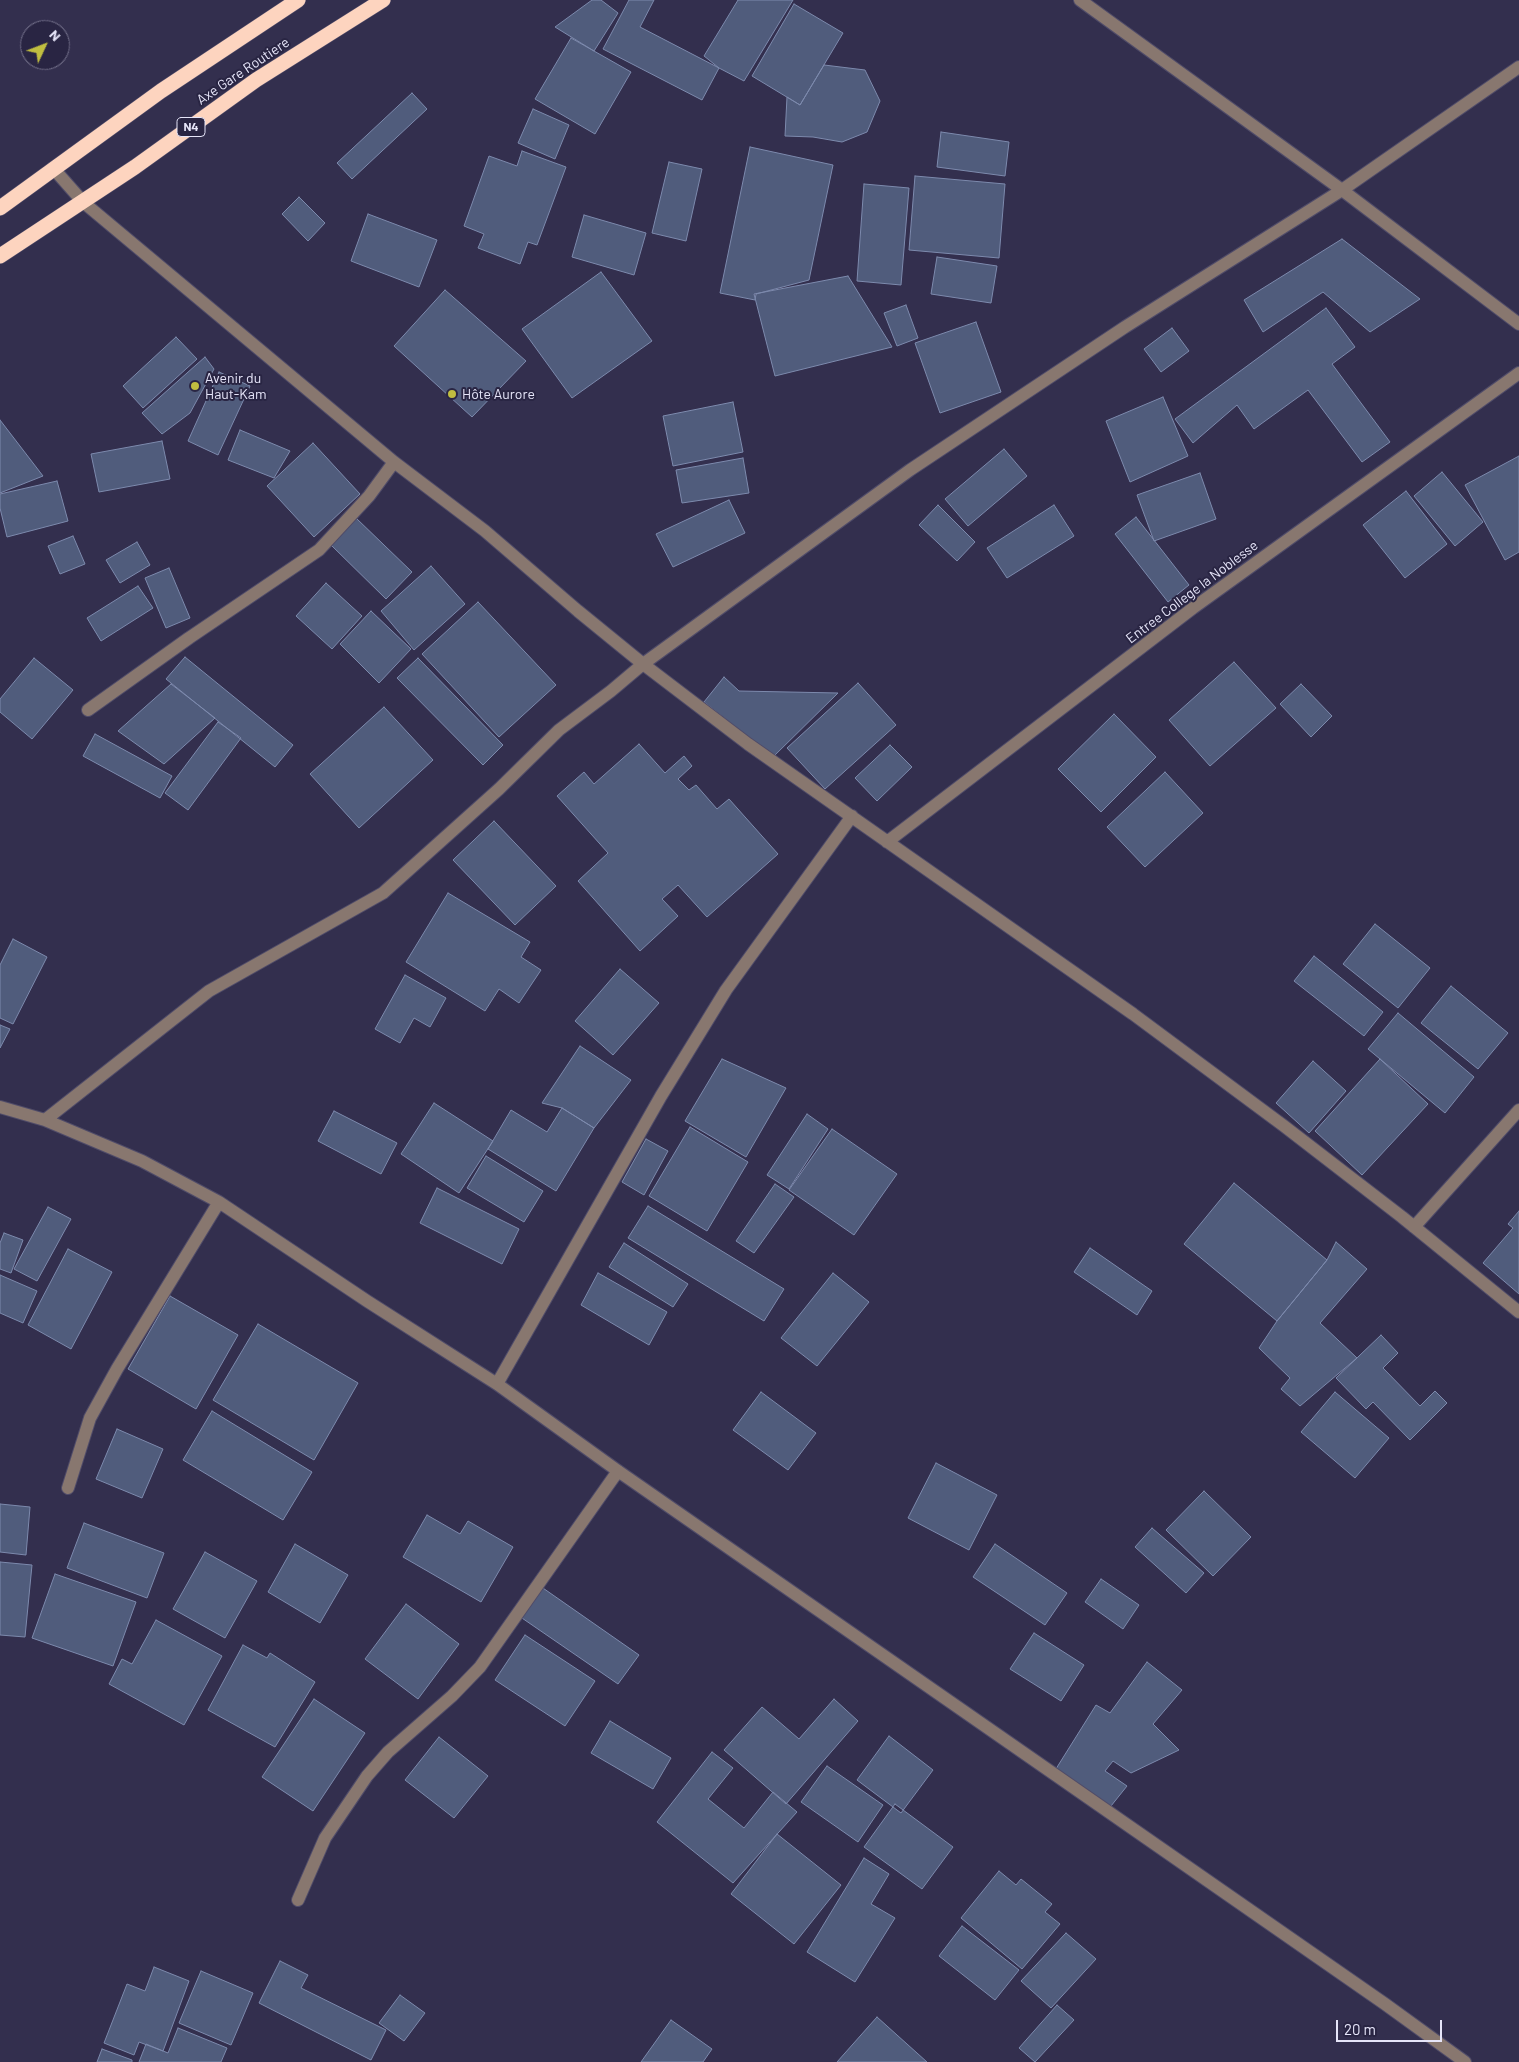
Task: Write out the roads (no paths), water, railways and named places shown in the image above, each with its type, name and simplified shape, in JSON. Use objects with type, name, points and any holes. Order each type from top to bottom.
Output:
[{"type":"highway","name":"Axe Gare Routiere","points":[[0,208],[161,91],[298,0]]},
{"type":"highway","name":"Axe Gare Routiere","points":[[0,256],[135,168],[256,80],[383,0]]},
{"type":"street","points":[[1080,0],[1342,190],[1519,324]]},
{"type":"street","points":[[45,1120],[209,991],[383,893],[499,789],[559,730],[643,664],[910,470],[1125,327],[1342,190],[1519,67]]},
{"type":"street","points":[[53,168],[83,202],[394,462],[485,531],[578,612],[643,664],[748,744],[1133,1014],[1284,1126],[1519,1312]]},
{"type":"street","name":"Entree College la Noblesse","points":[[887,842],[1193,608],[1519,373]]},
{"type":"street","points":[[88,710],[189,638],[319,550],[370,496],[394,462]]},
{"type":"street","points":[[497,1384],[661,1096],[726,990],[852,816]]},
{"type":"street","points":[[0,1107],[45,1120],[142,1161],[219,1202],[367,1301],[497,1384],[618,1471],[1385,2004],[1465,2062]]},
{"type":"street","points":[[1414,1227],[1519,1110]]},
{"type":"street","points":[[68,1488],[90,1418],[117,1368],[219,1202]]},
{"type":"street","points":[[298,1900],[325,1838],[367,1776],[388,1752],[452,1696],[480,1667],[618,1471]]},
{"type":"place","name":"Avenir du Haut-Kam","points":[[195,386]]},
{"type":"place","name":"Hôte Aurore","points":[[452,394]]}]
